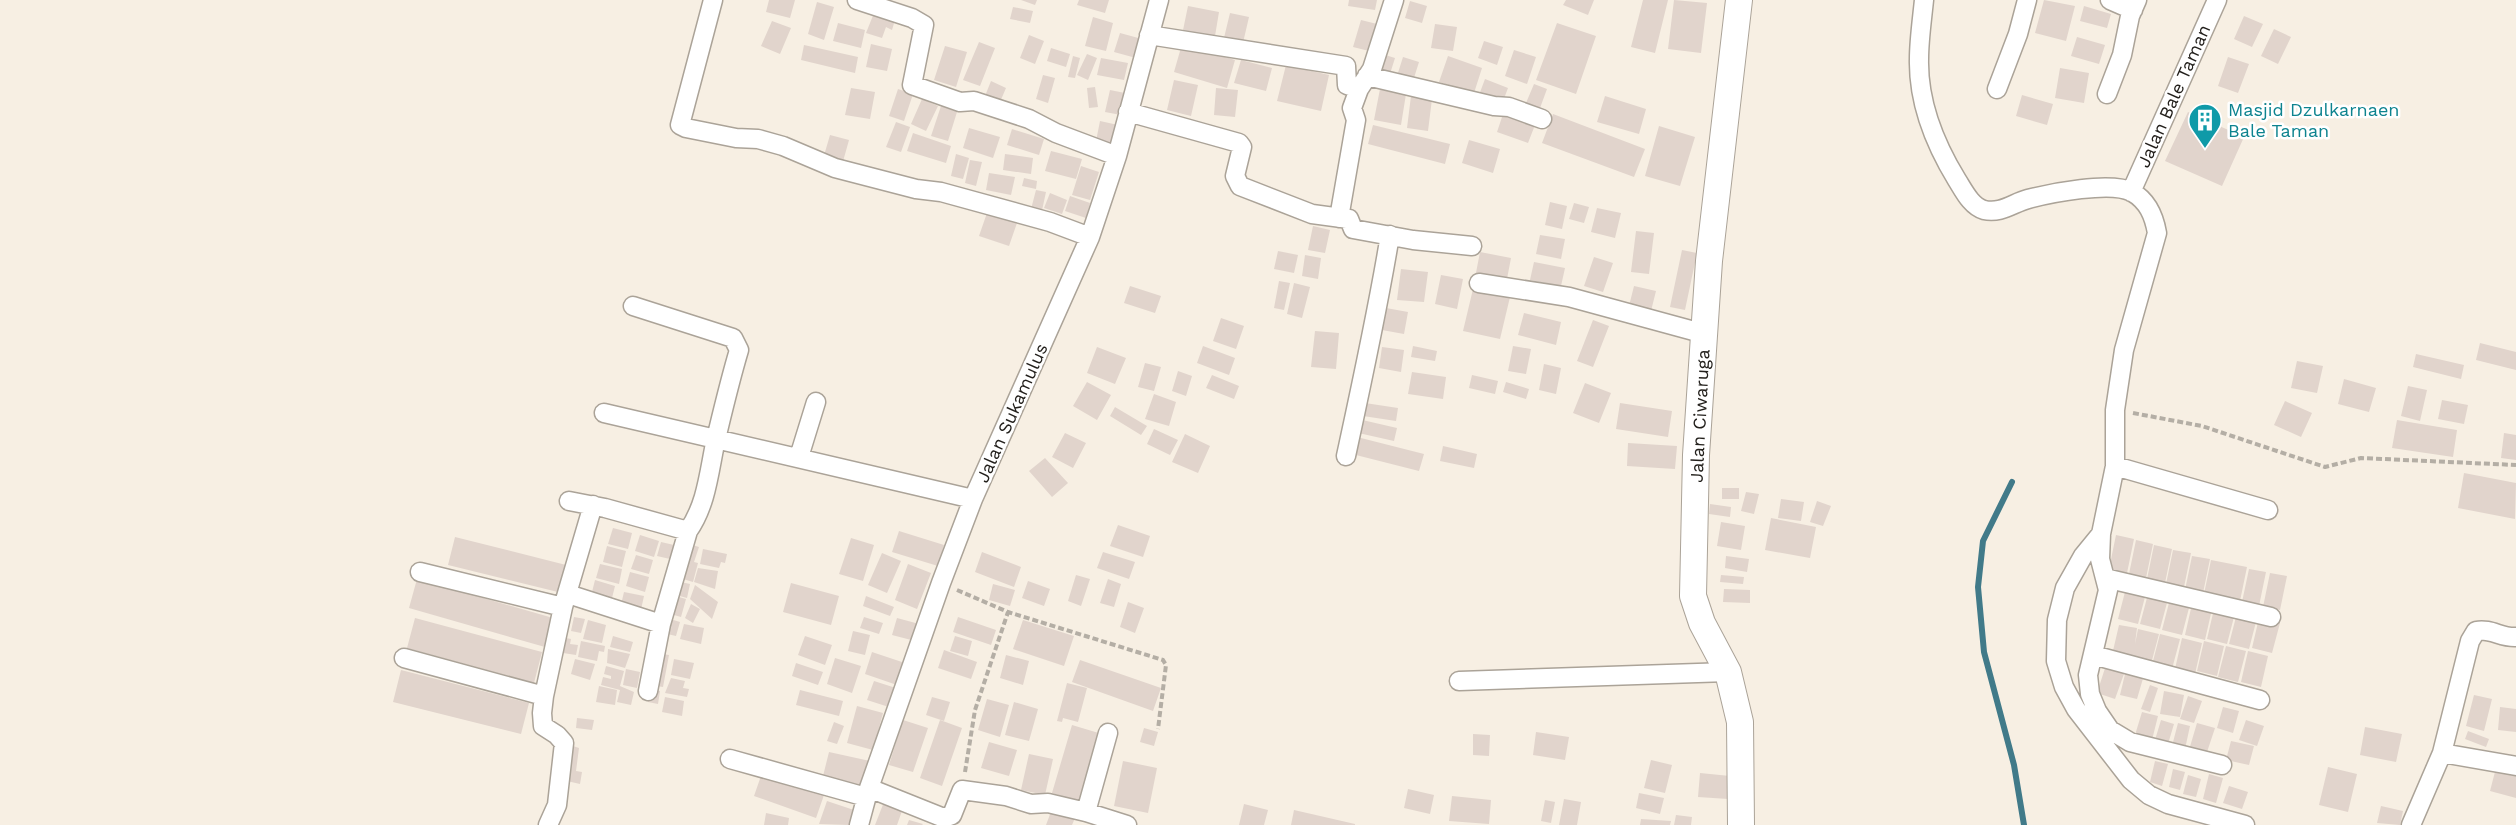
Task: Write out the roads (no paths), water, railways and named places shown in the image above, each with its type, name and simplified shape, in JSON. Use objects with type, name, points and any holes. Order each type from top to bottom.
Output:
[{"type":"street","points":[[714,0],[706,25],[704,44],[680,125],[736,138],[767,141],[835,168],[916,189],[941,192],[1050,222],[1090,237]]},
{"type":"street","points":[[858,0],[912,18],[924,25],[912,86],[960,102],[974,101],[1029,119],[1056,133],[1117,156]]},
{"type":"street","points":[[1339,218],[1356,120],[1352,108],[1363,82],[1372,69],[1394,0]]},
{"type":"street","name":"Jalan Ciwaruga","points":[[1739,0],[1709,261],[1696,455],[1693,596],[1701,623],[1728,672],[1740,722],[1741,825]]},
{"type":"street","points":[[1924,0],[1919,62],[1926,115],[1946,161],[1974,204],[1982,209],[1994,211],[2009,208],[2025,200],[2063,192],[2108,188],[2131,192],[2148,206],[2155,219],[2157,233],[2124,350],[2115,410],[2115,466],[2101,534],[2100,559],[2108,590],[2088,675],[2090,694],[2097,711],[2110,730],[2130,742],[2222,765]]},
{"type":"street","points":[[1997,89],[2018,34],[2027,0]]},
{"type":"street","points":[[2107,94],[2122,55],[2134,5],[2110,0]]},
{"type":"street","name":"Jalan Bale Taman","points":[[2131,192],[2217,0]]},
{"type":"street","name":"Jalan Sukamulus","points":[[859,825],[868,792],[941,583],[973,499],[1090,237],[1117,156],[1156,1]]},
{"type":"street","points":[[1149,35],[1346,66],[1347,85],[1363,82],[1509,107],[1542,119]]},
{"type":"street","points":[[1128,112],[1239,143],[1242,147],[1235,176],[1240,186],[1312,214],[1349,219],[1353,229],[1413,240],[1472,246]]},
{"type":"street","points":[[1346,456],[1366,370],[1390,235]]},
{"type":"street","points":[[1479,283],[1569,297],[1705,333]]},
{"type":"street","points":[[633,306],[733,338],[739,350],[716,440],[705,496],[697,519],[688,531],[661,624],[648,690]]},
{"type":"street","points":[[799,457],[816,402]]},
{"type":"street","points":[[604,413],[973,499]]},
{"type":"street","points":[[2115,466],[2268,510]]},
{"type":"street","points":[[569,501],[593,505],[688,531]]},
{"type":"street","points":[[548,825],[557,805],[564,742],[558,735],[543,726],[544,696],[566,600],[593,505]]},
{"type":"street","points":[[2101,534],[2083,556],[2065,588],[2057,620],[2056,661],[2064,687],[2076,709],[2131,780],[2148,795],[2190,811],[2245,825]]},
{"type":"street","points":[[420,572],[566,600],[661,624]]},
{"type":"street","points":[[2105,578],[2271,617]]},
{"type":"street","points":[[2411,825],[2442,753],[2470,641],[2476,631],[2487,629],[2504,637],[2516,637]]},
{"type":"street","points":[[2093,656],[2260,700]]},
{"type":"street","points":[[404,658],[544,696]]},
{"type":"street","points":[[1459,681],[1728,672]]},
{"type":"street","points":[[1086,812],[1108,733]]},
{"type":"street","points":[[2442,753],[2516,765]]},
{"type":"street","points":[[730,759],[868,792],[945,818],[952,815],[962,790],[1006,796],[1031,804],[1048,803],[1127,825]]},
{"type":"waterway","points":[[2012,482],[1983,541],[1978,587],[1984,652],[2014,765],[2024,825]]},
{"type":"place","name":"Masjid Dzulkarnaen Bale Taman","points":[[2205,149]]}]
